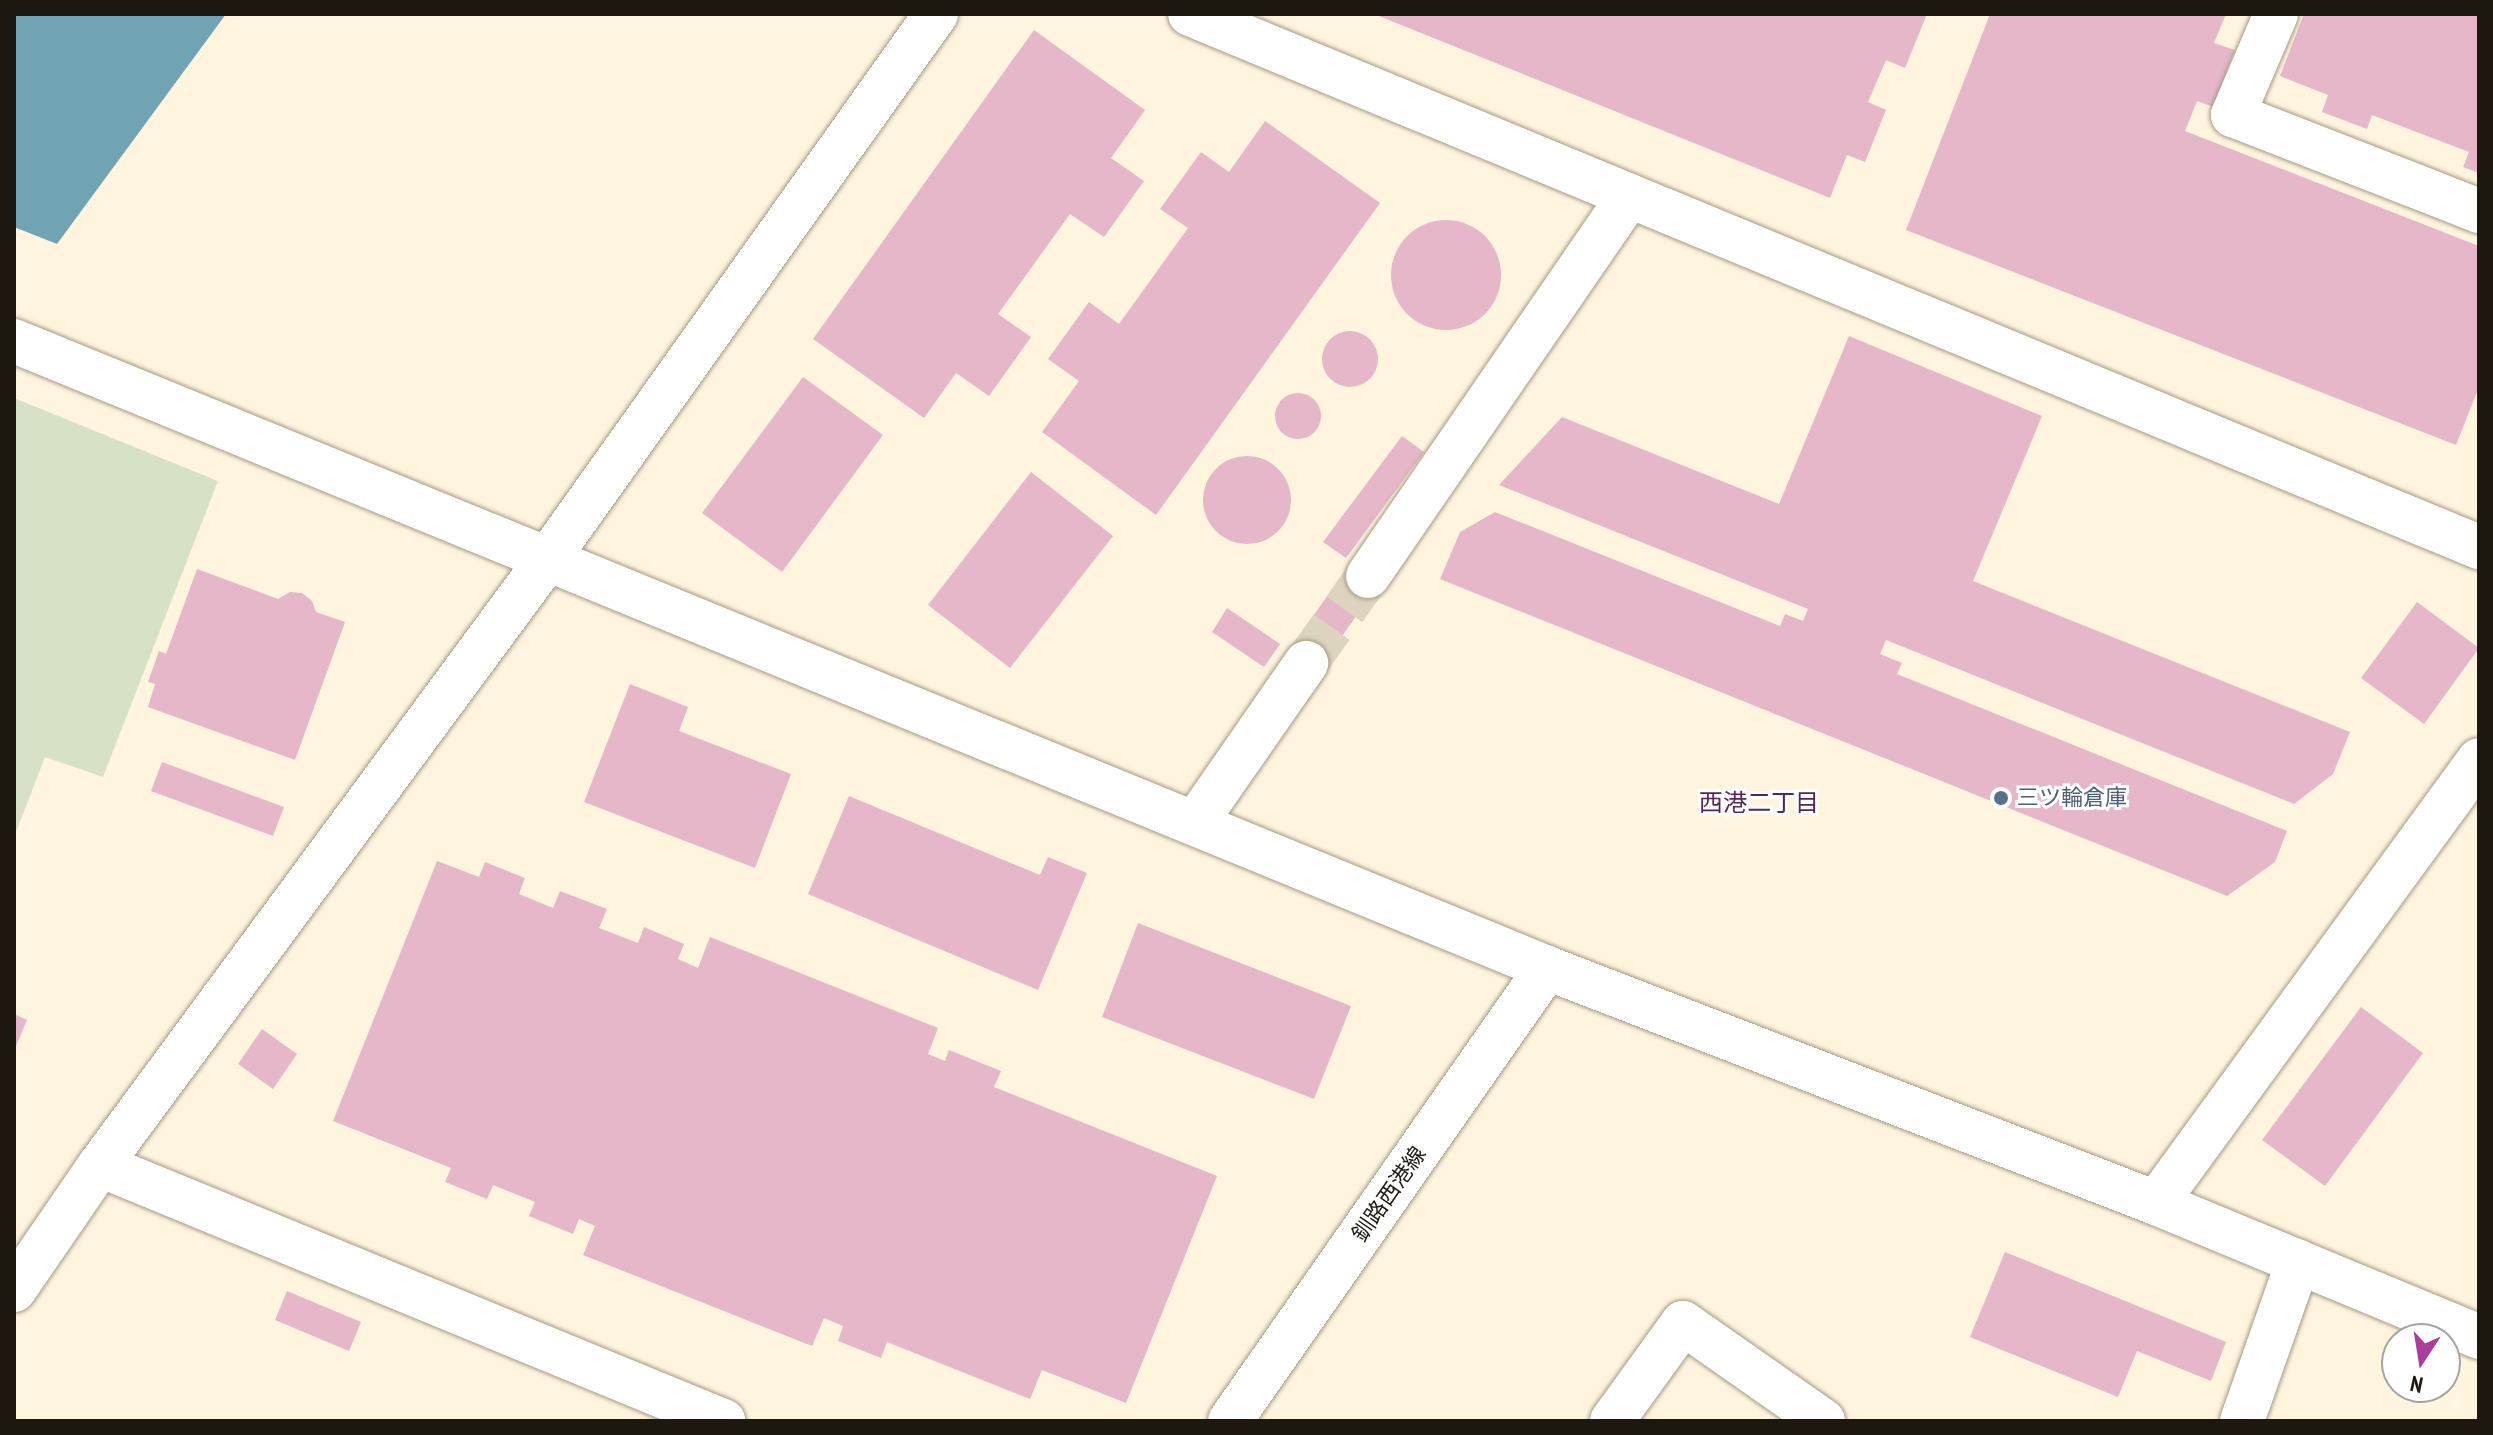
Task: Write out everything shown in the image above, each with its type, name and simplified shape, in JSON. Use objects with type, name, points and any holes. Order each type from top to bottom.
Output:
[{"type":"street","points":[[14,1290],[100,1165],[549,557],[936,14]]},
{"type":"street","points":[[2276,14],[2233,115],[2479,211]]},
{"type":"street","points":[[1209,18],[1629,196],[2479,547]]},
{"type":"street","points":[[1368,576],[1629,196]]},
{"type":"street","points":[[14,341],[549,557],[1547,968],[2156,1203],[2479,1337]]},
{"type":"street","points":[[1195,823],[1306,663]]},
{"type":"street","points":[[2156,1203],[2479,760]]},
{"type":"street","name":"釧路西港線","points":[[1230,1421],[1547,968]]},
{"type":"street","points":[[100,1165],[723,1421]]},
{"type":"street","points":[[2242,1421],[2298,1262]]},
{"type":"street","points":[[1612,1421],[1683,1323],[1823,1421]]},
{"type":"green space","points":[[14,398],[218,481],[103,777],[45,757],[14,837]]},
{"type":"water","points":[[14,14],[226,14],[57,244],[14,227]]},
{"type":"building","points":[[1374,14],[1927,14],[1905,68],[1886,60],[1868,102],[1886,110],[1865,162],[1847,155],[1830,198]]},
{"type":"building","points":[[1990,14],[2226,14],[2214,43],[2235,50],[2213,107],[2197,101],[2185,131],[2479,246],[2479,387],[2456,445],[1906,230]]},
{"type":"building","points":[[2304,14],[2479,14],[2479,173],[2463,167],[2469,152],[2372,115],[2367,129],[2322,112],[2328,95],[2280,76]]},
{"type":"building","points":[[1034,30],[1145,110],[1111,158],[1144,181],[1104,237],[1070,214],[998,314],[1031,337],[989,396],[956,373],[924,418],[813,339]]},
{"type":"building","points":[[1265,121],[1380,203],[1156,515],[1042,432],[1079,381],[1048,359],[1089,302],[1119,324],[1188,228],[1160,209],[1201,152],[1229,172]]},
{"type":"building","points":[[1446,220],[1467,224],[1485,236],[1497,254],[1501,275],[1497,296],[1485,314],[1467,326],[1446,330],[1425,326],[1407,314],[1395,296],[1391,275],[1395,254],[1407,236],[1425,224]]},
{"type":"building","points":[[1350,331],[1370,339],[1378,359],[1370,379],[1350,387],[1330,379],[1322,359],[1330,339]]},
{"type":"building","points":[[1849,336],[2042,416],[1973,581],[2350,732],[2333,774],[2294,804],[1886,640],[1880,654],[1902,663],[1897,674],[2287,831],[2275,862],[2227,896],[1440,579],[1460,532],[1495,512],[1780,626],[1785,614],[1803,621],[1808,609],[1499,485],[1562,417],[1779,504]]},
{"type":"building","points":[[803,377],[883,435],[782,572],[702,513]]},
{"type":"building","points":[[1298,393],[1314,400],[1321,416],[1314,432],[1298,439],[1282,432],[1275,416],[1282,400]]},
{"type":"building","points":[[1402,436],[1424,452],[1346,558],[1323,542]]},
{"type":"building","points":[[1247,456],[1272,463],[1284,475],[1291,500],[1284,525],[1272,537],[1247,544],[1222,537],[1210,525],[1203,500],[1210,475],[1222,463]]},
{"type":"building","points":[[1031,472],[1113,536],[1010,668],[928,605]]},
{"type":"building","points":[[1350,563],[1379,583],[1318,671],[1289,651]]},
{"type":"building","points":[[197,569],[278,599],[290,592],[302,593],[312,601],[316,612],[345,622],[295,760],[148,707],[155,684],[148,682],[159,651],[166,654]]},
{"type":"building","points":[[2417,602],[2479,648],[2424,724],[2361,678]]},
{"type":"building","points":[[1227,608],[1280,644],[1264,667],[1212,632]]},
{"type":"building","points":[[630,684],[688,707],[679,731],[791,774],[755,868],[584,802]]},
{"type":"building","points":[[162,762],[284,807],[273,836],[151,791]]},
{"type":"building","points":[[849,796],[1040,875],[1048,857],[1087,873],[1038,990],[808,894]]},
{"type":"building","points":[[437,861],[479,877],[485,862],[525,878],[519,894],[553,908],[560,891],[607,909],[599,928],[638,943],[644,927],[684,944],[678,959],[698,968],[710,937],[938,1028],[928,1054],[945,1061],[949,1050],[1001,1071],[994,1087],[1217,1176],[1126,1403],[1042,1370],[1030,1399],[887,1342],[881,1358],[838,1341],[843,1326],[824,1318],[812,1346],[583,1255],[595,1226],[579,1219],[573,1234],[529,1216],[535,1202],[493,1185],[487,1199],[445,1182],[451,1168],[333,1121]]},
{"type":"building","points":[[1138,923],[1351,1006],[1314,1099],[1102,1017]]},
{"type":"building","points":[[2361,1007],[2423,1053],[2325,1186],[2262,1140]]},
{"type":"building","points":[[14,1014],[27,1020],[14,1051]]},
{"type":"building","points":[[262,1029],[297,1054],[273,1089],[238,1064]]},
{"type":"building","points":[[2005,1252],[2226,1342],[2211,1381],[2137,1351],[2118,1397],[1970,1337]]},
{"type":"building","points":[[287,1291],[361,1322],[349,1351],[275,1320]]},
{"type":"tunnel","points":[[1306,663],[1368,576]]},
{"type":"place","name":"三ツ輪倉庫","points":[[2001,798]]},
{"type":"district","name":"西港二丁目","points":[[1759,803]]}]
